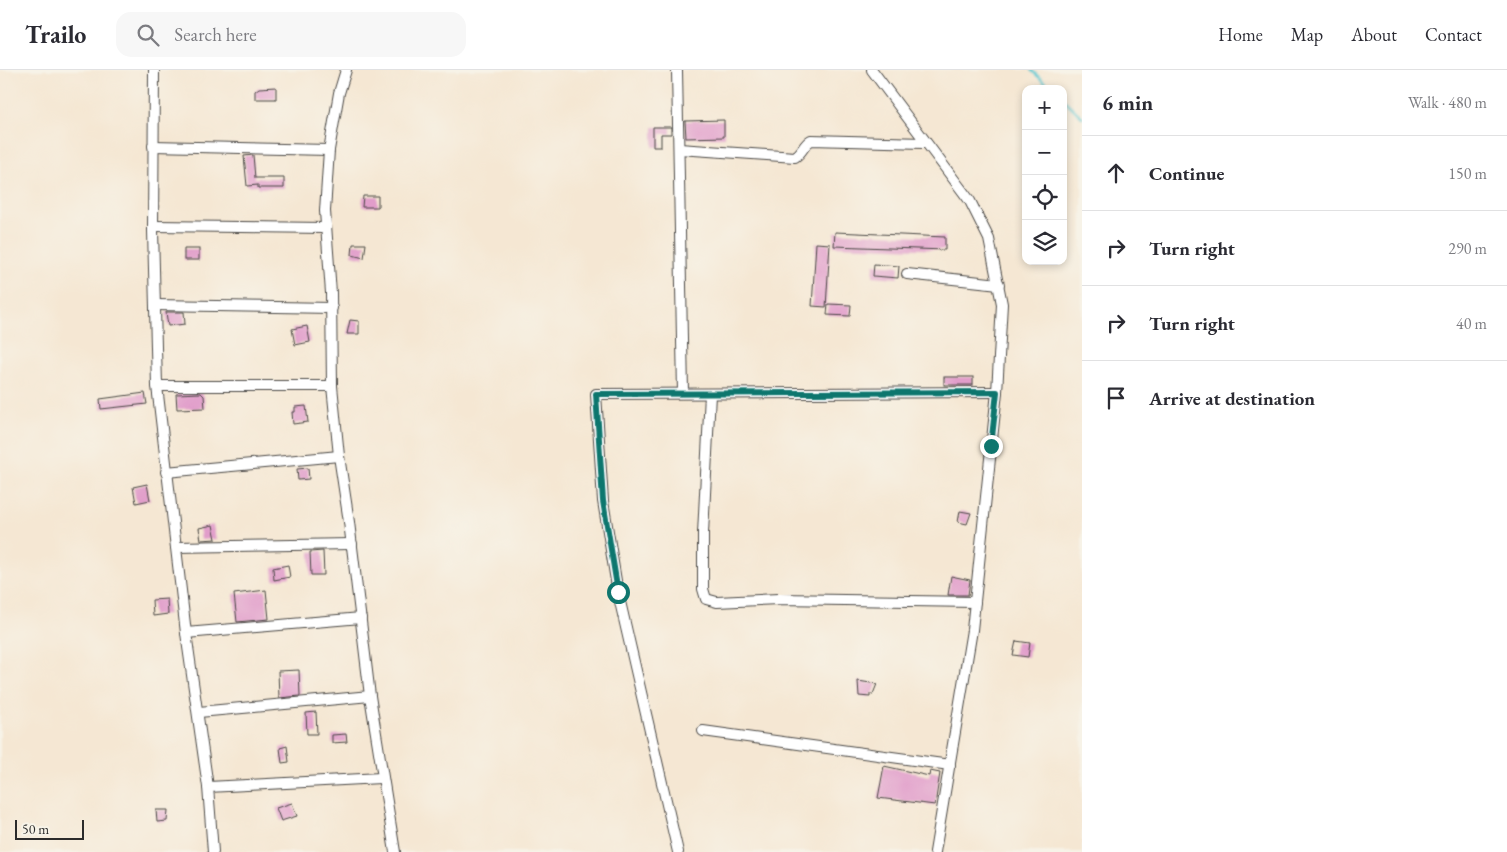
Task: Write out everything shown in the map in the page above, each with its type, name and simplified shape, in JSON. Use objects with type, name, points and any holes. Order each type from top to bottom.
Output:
[{"type":"street","points":[[154,70],[153,226],[157,386],[186,633],[199,712],[213,852]]},
{"type":"street","points":[[346,70],[338,93],[329,150],[325,228],[332,308],[332,386],[339,456],[352,544],[370,696],[395,852]]},
{"type":"street","points":[[676,70],[683,394]]},
{"type":"street","points":[[872,70],[924,143],[949,171],[970,201],[989,239],[1002,304],[997,392],[975,602],[935,852]]},
{"type":"street","points":[[679,150],[795,157],[800,154],[805,144],[811,140],[924,143]]},
{"type":"street","points":[[153,146],[329,150]]},
{"type":"street","points":[[153,226],[325,228]]},
{"type":"street","points":[[907,274],[999,284]]},
{"type":"street","points":[[155,305],[332,308]]},
{"type":"street","points":[[157,386],[332,386]]},
{"type":"street","points":[[678,852],[618,592],[603,501],[596,394],[600,392],[710,394],[997,392]]},
{"type":"street","points":[[710,394],[703,534],[703,589],[706,599],[717,602],[779,599],[975,602]]},
{"type":"street","points":[[166,472],[339,456]]},
{"type":"street","points":[[176,547],[352,544]]},
{"type":"street","points":[[186,633],[361,618]]},
{"type":"street","points":[[199,712],[370,696]]},
{"type":"street","points":[[703,731],[950,765]]},
{"type":"street","points":[[208,787],[382,778]]},
{"type":"building","points":[[276,87],[276,99],[255,99],[255,91],[259,88]]},
{"type":"building","points":[[724,120],[724,137],[686,138],[685,121]]},
{"type":"building","points":[[653,127],[671,127],[671,134],[661,134],[661,147],[653,147]]},
{"type":"building","points":[[253,155],[255,178],[284,178],[284,188],[258,188],[258,185],[247,186],[244,156]]},
{"type":"building","points":[[363,196],[378,196],[378,207],[362,207]]},
{"type":"building","points":[[835,232],[945,237],[945,250],[834,246]]},
{"type":"building","points":[[816,243],[830,244],[826,307],[812,306]]},
{"type":"building","points":[[353,244],[366,244],[364,258],[352,255]]},
{"type":"building","points":[[184,249],[199,249],[199,260],[184,260]]},
{"type":"building","points":[[874,264],[899,266],[898,278],[873,276]]},
{"type":"building","points":[[828,304],[851,305],[850,316],[827,315]]},
{"type":"building","points":[[166,312],[184,312],[185,324],[168,326]]},
{"type":"building","points":[[350,320],[359,321],[359,334],[347,334]]},
{"type":"building","points":[[307,326],[310,342],[295,345],[292,329]]},
{"type":"building","points":[[944,377],[973,377],[973,385],[944,385]]},
{"type":"building","points":[[145,393],[147,404],[101,409],[100,399]]},
{"type":"building","points":[[201,393],[204,396],[205,408],[177,409],[176,394]]},
{"type":"building","points":[[306,406],[308,422],[293,424],[292,412],[295,412],[295,407]]},
{"type":"building","points":[[308,468],[309,479],[298,480],[297,469]]},
{"type":"building","points":[[147,484],[150,500],[136,503],[133,487]]},
{"type":"building","points":[[960,511],[971,513],[967,524],[958,522]]},
{"type":"building","points":[[213,525],[216,539],[201,540],[199,528]]},
{"type":"building","points":[[323,551],[324,575],[311,575],[310,552]]},
{"type":"building","points":[[288,565],[290,577],[274,580],[273,568]]},
{"type":"building","points":[[951,576],[970,580],[968,595],[948,595]]},
{"type":"building","points":[[266,590],[269,619],[237,622],[234,594]]},
{"type":"building","points":[[167,599],[168,614],[153,616],[152,600]]},
{"type":"building","points":[[1016,641],[1030,643],[1028,657],[1013,655]]},
{"type":"building","points":[[299,670],[300,696],[279,698],[278,671]]},
{"type":"building","points":[[858,681],[877,684],[870,697],[859,696]]},
{"type":"building","points":[[316,712],[317,734],[307,734],[306,713]]},
{"type":"building","points":[[346,734],[347,742],[332,743],[332,735]]},
{"type":"building","points":[[287,746],[289,762],[282,763],[280,748]]},
{"type":"building","points":[[884,766],[929,776],[930,771],[940,773],[935,805],[878,798]]},
{"type":"building","points":[[292,803],[297,816],[281,821],[276,808]]},
{"type":"building","points":[[156,810],[168,810],[167,821],[157,822]]},
{"type":"waterway","points":[[1031,70],[1048,85]]},
{"type":"waterway","points":[[1067,103],[1082,117]]},
{"type":"route","points":[[618,592],[603,501],[595,398],[596,394],[600,392],[663,394],[997,392],[991,446]]}]
